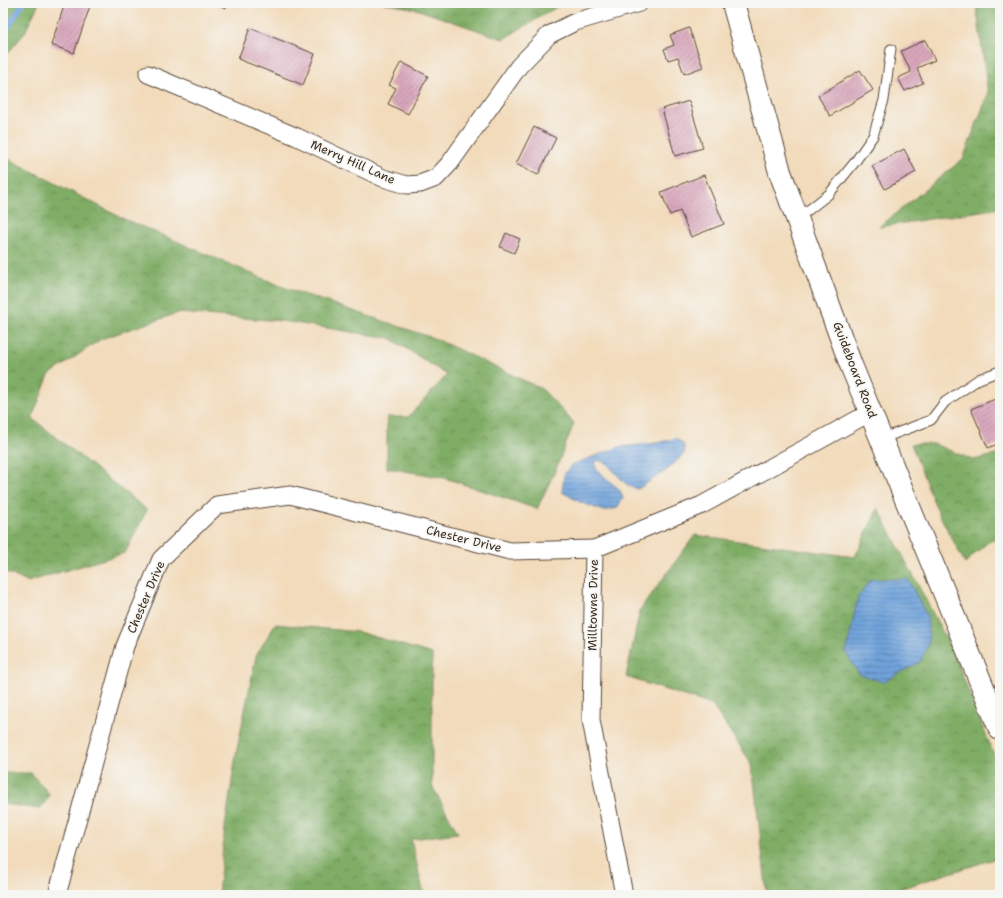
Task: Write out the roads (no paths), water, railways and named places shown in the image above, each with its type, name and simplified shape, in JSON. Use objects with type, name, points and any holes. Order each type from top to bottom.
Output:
[{"type":"street","name":"Merry Hill Lane","points":[[148,74],[297,137],[383,178],[407,185],[420,184],[436,178],[450,164],[519,66],[549,35],[575,22],[639,3]]},
{"type":"street","name":"Guideboard Road","points":[[733,3],[780,172],[797,219],[851,365],[1000,729]]},
{"type":"street","name":"Milltowne Drive","points":[[624,895],[591,720],[594,550],[702,505],[871,412]]},
{"type":"street","name":"Chester Drive","points":[[57,895],[125,646],[161,559],[218,505],[290,495],[510,551],[594,550]]},
{"type":"lane","points":[[797,219],[829,194],[855,162],[873,136],[884,100],[891,49]]},
{"type":"lane","points":[[881,439],[932,420],[945,402],[979,379],[1000,371]]},
{"type":"water","points":[[676,438],[683,444],[685,452],[671,467],[638,489],[628,486],[606,463],[597,460],[595,465],[597,470],[620,490],[623,498],[617,508],[603,511],[580,502],[562,492],[564,475],[571,465],[619,447],[657,443]]},
{"type":"water","points":[[871,579],[908,579],[927,616],[929,644],[920,662],[883,682],[859,674],[846,653],[858,597]]},
{"type":"waterway","points":[[3,35],[23,3]]}]
